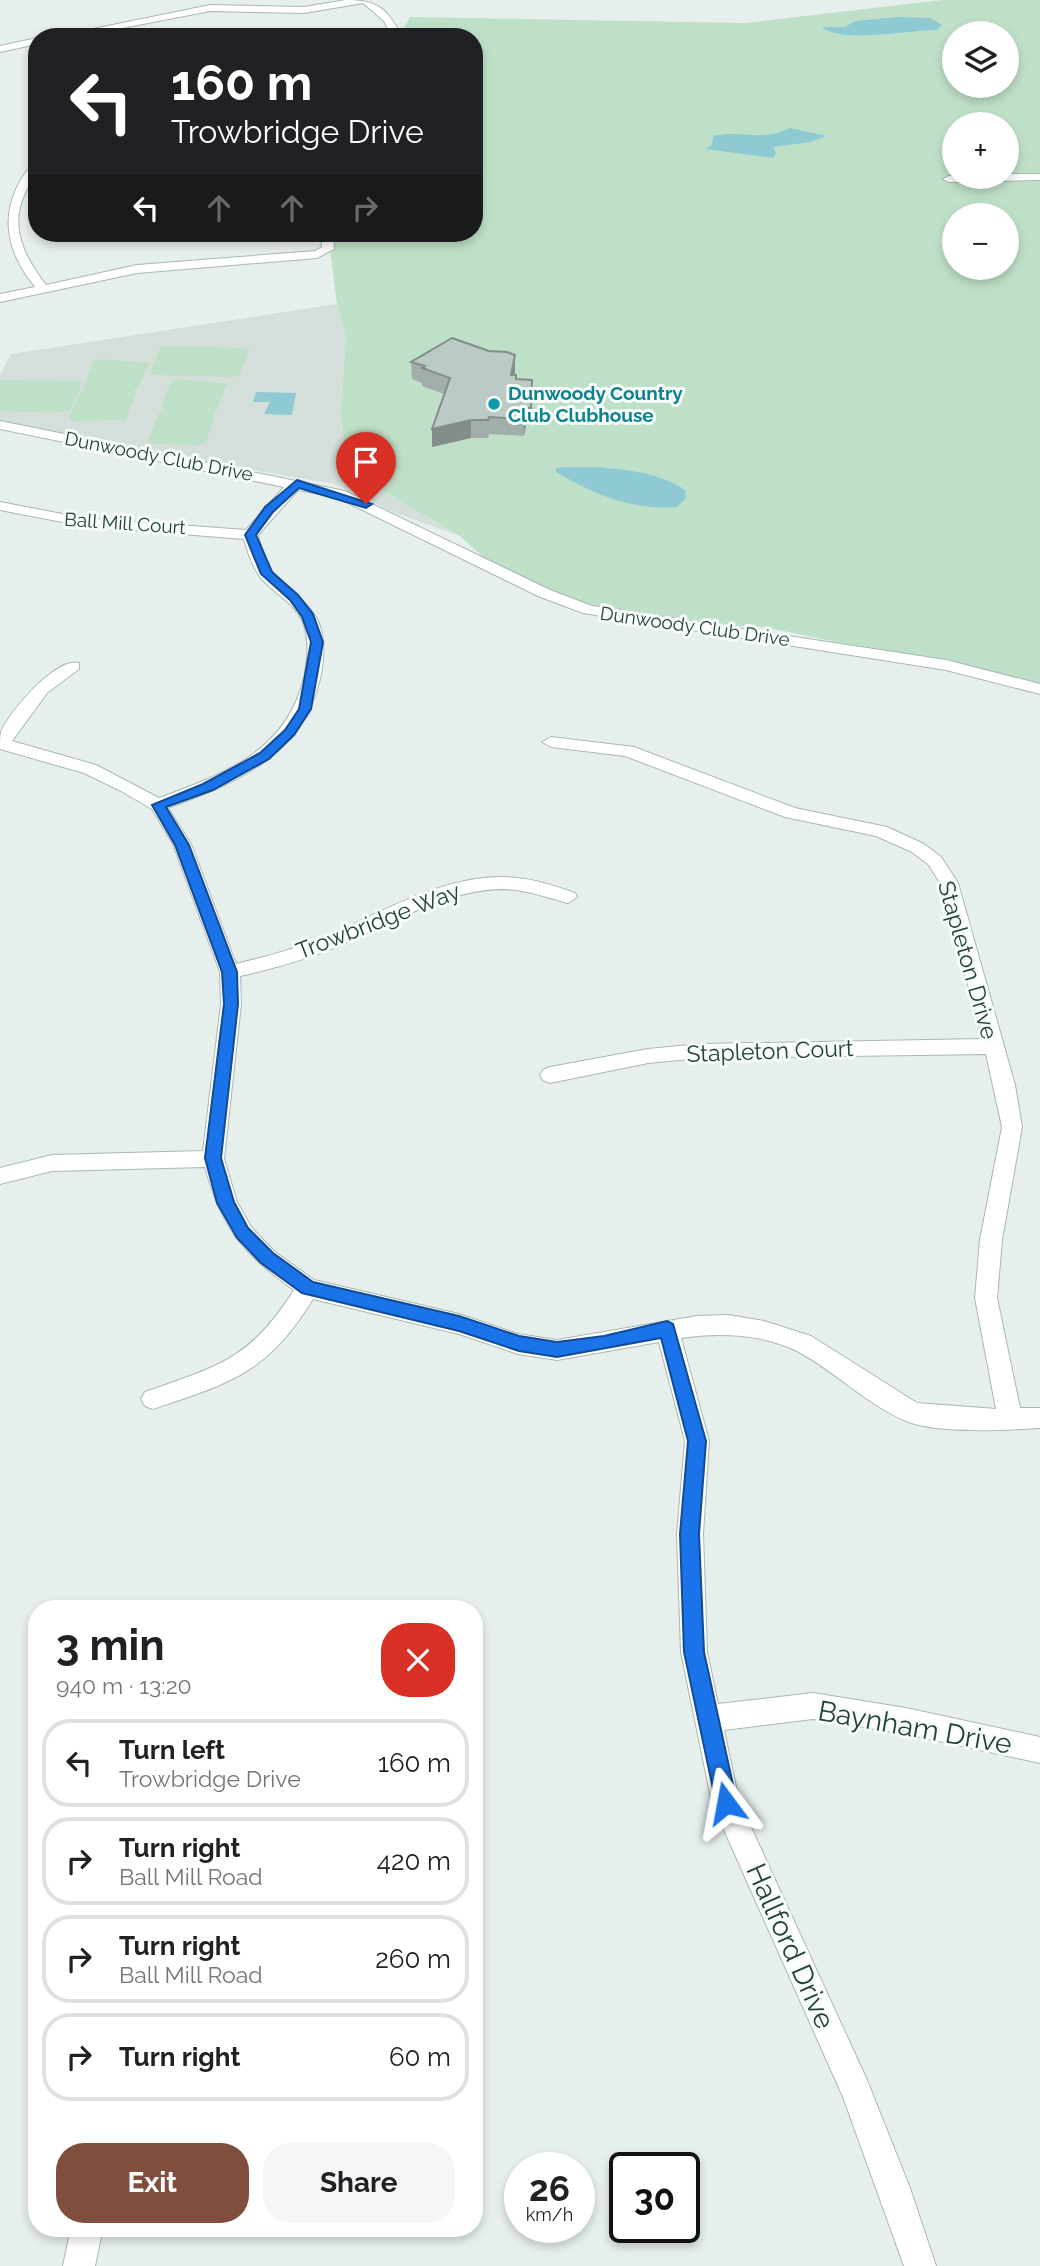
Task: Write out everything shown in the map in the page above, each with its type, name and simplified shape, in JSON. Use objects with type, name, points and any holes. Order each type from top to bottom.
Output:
[{"type":"street","points":[[105,28],[210,8],[304,10],[364,0],[388,19],[392,28]]},
{"type":"street","points":[[145,20],[153,28]]},
{"type":"street","points":[[0,49],[28,43]]},
{"type":"street","points":[[1019,177],[1040,177]]},
{"type":"street","points":[[28,178],[6,211],[15,251],[42,288]]},
{"type":"street","points":[[0,298],[167,265],[317,254],[327,251],[328,242]]},
{"type":"street","name":"Dunwoody Club Drive","points":[[0,425],[297,484],[366,504],[544,593],[589,610],[946,665],[1040,689]]},
{"type":"street","points":[[159,805],[208,787],[265,756],[289,733],[305,709],[317,642],[308,617],[294,597],[266,574],[250,535],[269,510],[297,484]]},
{"type":"street","name":"Ball Mill Court","points":[[2,509],[83,522],[250,535]]},
{"type":"street","points":[[72,666],[41,689],[1,742],[90,769],[159,805],[182,845],[230,972],[231,1004],[213,1158],[226,1203],[243,1233],[267,1258],[308,1288],[459,1324],[519,1344],[557,1350],[667,1329],[728,1325],[764,1331],[803,1343],[894,1403],[914,1413],[985,1420],[1040,1418]]},
{"type":"street","name":"Stapleton Drive","points":[[551,742],[628,751],[669,765],[753,801],[791,813],[881,831],[918,849],[935,862],[950,883],[1005,1085],[1012,1127],[990,1240],[986,1297],[1010,1419]]},
{"type":"street","name":"Trowbridge Way","points":[[230,972],[301,954],[434,897],[472,885],[499,882],[537,884],[568,897]]},
{"type":"street","name":"Stapleton Court","points":[[550,1074],[648,1056],[700,1051],[993,1046]]},
{"type":"street","points":[[0,1176],[52,1163],[213,1158]]},
{"type":"street","points":[[153,1399],[207,1380],[258,1354],[275,1336],[308,1288]]},
{"type":"street","name":"Hallford Drive","points":[[667,1329],[697,1441],[690,1534],[694,1652],[706,1719],[726,1803],[856,2091],[894,2188],[920,2266]]},
{"type":"street","name":"Baynham Drive","points":[[706,1719],[813,1706],[906,1721],[1040,1750]]},
{"type":"street","points":[[79,2266],[85,2237]]},
{"type":"shaded area","points":[[337,304],[346,335],[341,413],[347,470],[460,536],[388,510],[335,484],[115,447],[0,421],[0,375],[11,354]]},
{"type":"green space","points":[[942,0],[1040,0],[1040,684],[764,627],[615,622],[501,573],[460,536],[347,470],[341,413],[346,335],[337,304],[329,242],[483,242],[483,28],[404,28],[410,17],[745,23]]},
{"type":"green space","points":[[166,346],[249,350],[240,375],[235,377],[153,375],[150,373],[160,348]]},
{"type":"green space","points":[[101,359],[149,363],[138,389],[133,391],[136,393],[126,420],[72,421],[69,418],[81,392],[86,390],[83,387],[94,361]]},
{"type":"green space","points":[[177,379],[227,384],[217,410],[212,413],[215,415],[206,443],[152,444],[148,441],[159,413],[165,411],[161,408],[171,382]]},
{"type":"green space","points":[[0,380],[78,381],[82,384],[70,410],[47,413],[0,411]]},
{"type":"water","points":[[897,17],[930,18],[942,25],[937,30],[876,35],[844,35],[822,27],[845,27],[855,21]]},
{"type":"water","points":[[790,128],[826,136],[811,142],[773,147],[776,154],[773,158],[705,149],[712,145],[713,136],[766,135]]},
{"type":"water","points":[[256,392],[296,393],[292,415],[264,414],[270,402],[253,402]]},
{"type":"water","points":[[556,468],[605,468],[640,473],[657,477],[685,490],[686,498],[677,507],[660,508],[629,503],[585,487],[556,472]]},
{"type":"building","name":"Dunwoody Country Club Clubhouse","points":[[452,338],[489,351],[515,355],[511,375],[516,375],[516,379],[532,380],[531,408],[526,408],[524,419],[489,417],[488,420],[471,420],[432,429],[450,378],[411,362]]},
{"type":"place","name":"Dunwoody Country Club Clubhouse","points":[[494,404]]},
{"type":"route","points":[[366,504],[340,494],[297,484],[269,510],[250,535],[266,574],[294,597],[308,617],[317,642],[312,682],[305,709],[289,733],[265,756],[242,771],[208,787],[159,805],[182,845],[230,972],[231,1004],[213,1158],[226,1203],[243,1233],[267,1258],[308,1288],[459,1324],[519,1344],[557,1350],[667,1329],[697,1441],[690,1534],[694,1652],[706,1719],[726,1803]]}]
